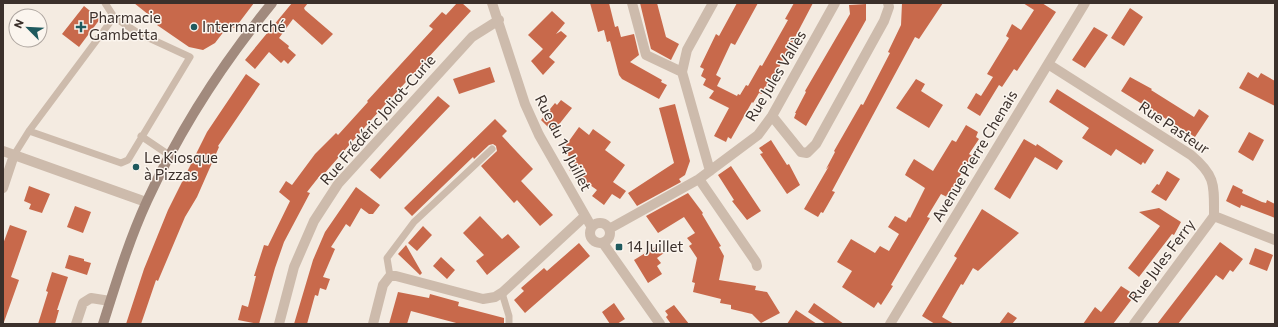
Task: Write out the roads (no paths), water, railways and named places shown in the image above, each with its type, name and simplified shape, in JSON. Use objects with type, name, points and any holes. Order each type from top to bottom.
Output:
[{"type":"main road","points":[[103,324],[146,202],[169,155],[193,112],[218,73],[272,3]]},
{"type":"street","name":"Rue du 14 Juillet","points":[[492,3],[499,20],[525,104],[538,135],[585,216],[591,231]]},
{"type":"street","points":[[632,3],[646,55],[682,72]]},
{"type":"street","points":[[710,171],[682,72],[687,50],[713,3]]},
{"type":"street","name":"Rue Jules Vallès","points":[[609,229],[699,179],[750,142],[772,116],[836,3]]},
{"type":"street","points":[[772,116],[801,152],[806,153],[816,144],[884,21],[889,7],[888,3]]},
{"type":"street","name":"Avenue Pierre Chenais","points":[[890,324],[1085,3]]},
{"type":"street","name":"Rue Frédéric Joliot-Curie","points":[[279,324],[294,268],[314,221],[338,184],[472,37],[499,20]]},
{"type":"street","name":"Rue Pasteur","points":[[1048,64],[1191,155],[1205,166],[1211,177],[1214,189],[1214,216]]},
{"type":"street","points":[[3,151],[146,202]]},
{"type":"street","points":[[3,188],[14,155]]},
{"type":"street","points":[[699,179],[756,262],[757,266]]},
{"type":"street","points":[[373,324],[384,285],[390,276],[396,276],[483,298],[495,297],[502,293],[585,216]]},
{"type":"street","points":[[1214,216],[1275,240]]},
{"type":"street","name":"Rue Jules Ferry","points":[[1134,324],[1214,216]]},
{"type":"street","points":[[569,232],[591,231],[601,223],[609,229],[610,235],[603,243],[597,243],[591,231]]},
{"type":"street","points":[[603,243],[660,324]]},
{"type":"street","points":[[76,324],[83,302],[91,298],[110,301]]},
{"type":"lane","points":[[29,131],[121,163],[128,160],[190,58],[138,33],[114,17],[105,3]]},
{"type":"lane","points":[[14,155],[29,131],[114,17]]},
{"type":"lane","points":[[142,136],[169,155]]},
{"type":"lane","points":[[390,276],[387,258],[414,222],[492,149]]},
{"type":"lane","points":[[502,293],[509,316],[509,324]]},
{"type":"place","name":"Pharmacie Gambetta","points":[[81,27]]},
{"type":"place","name":"Intermarché","points":[[194,27]]},
{"type":"place","name":"Le Kiosque à Pizzas","points":[[136,167]]},
{"type":"place","name":"14 Juillet","points":[[619,247]]}]
